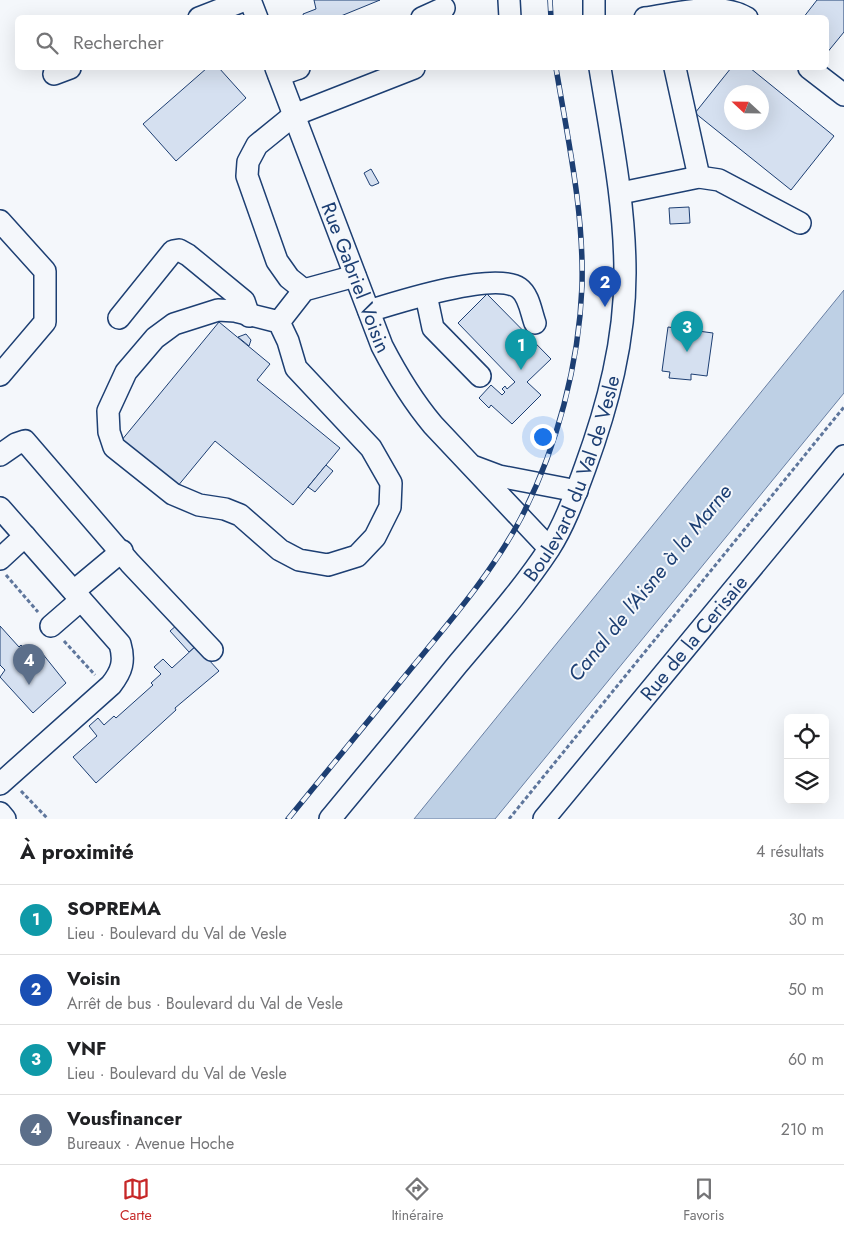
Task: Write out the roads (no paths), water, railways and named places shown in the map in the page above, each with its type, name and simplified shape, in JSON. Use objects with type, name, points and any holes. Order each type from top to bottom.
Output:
[{"type":"street","points":[[207,15],[245,0]]},
{"type":"street","points":[[250,0],[256,15]]},
{"type":"street","points":[[509,0],[510,15]]},
{"type":"street","points":[[594,0],[594,15]]},
{"type":"street","points":[[429,15],[445,8]]},
{"type":"street","points":[[652,11],[742,10]]},
{"type":"street","points":[[304,290],[289,278],[277,261],[247,176],[248,162],[257,146],[294,115],[409,70]]},
{"type":"street","name":"Boulevard du Val de Vesle","points":[[330,819],[480,637],[549,548],[577,491],[604,413],[615,371],[622,325],[625,273],[621,193],[600,70]]},
{"type":"street","points":[[675,70],[699,177]]},
{"type":"street","points":[[812,70],[843,94]]},
{"type":"street","name":"Rue Gabriel Voisin","points":[[277,71],[382,346],[407,393],[433,425],[549,548]]},
{"type":"street","points":[[621,193],[699,177],[719,180],[800,223]]},
{"type":"street","points":[[0,221],[45,271],[45,322],[0,375]]},
{"type":"street","points":[[119,318],[173,251],[179,250],[188,254],[244,301],[249,316]]},
{"type":"street","points":[[279,322],[304,290],[355,276]]},
{"type":"street","points":[[369,311],[462,287],[504,282],[518,287],[525,293],[535,323]]},
{"type":"street","points":[[426,295],[433,328],[480,376]]},
{"type":"street","points":[[218,310],[235,311],[279,322],[288,340],[296,368],[370,448],[391,483],[390,507],[375,537],[357,556],[328,565],[299,560],[280,550],[240,515],[224,509],[198,506],[173,494],[114,447],[109,432],[108,411],[126,372],[155,338],[174,324],[218,310]]},
{"type":"street","points":[[0,455],[16,444],[25,441],[122,551],[130,563],[212,650]]},
{"type":"street","name":"Rue de la Cerisaie","points":[[544,819],[844,456]]},
{"type":"street","name":"Rue Gabriel Voisin","points":[[473,466],[499,476],[577,491]]},
{"type":"street","points":[[0,508],[120,644],[124,655],[119,676],[4,781]]},
{"type":"street","points":[[0,559],[25,536]]},
{"type":"street","points":[[50,626],[122,551]]},
{"type":"street","points":[[0,813],[5,819]]},
{"type":"water","name":"Canal de l'Aisne à la Marne","points":[[844,290],[844,393],[495,819],[414,819]]},
{"type":"railway","points":[[550,0],[551,15]]},
{"type":"railway","points":[[288,819],[472,594],[510,538],[534,491],[545,463],[564,405],[571,375],[580,315],[582,286],[578,203],[556,70]]},
{"type":"place","name":"Voisin","points":[[605,307]]},
{"type":"place","name":"VNF","points":[[687,352]]},
{"type":"place","name":"SOPREMA","points":[[521,370]]},
{"type":"place","name":"Vousfinancer","points":[[29,685]]}]
